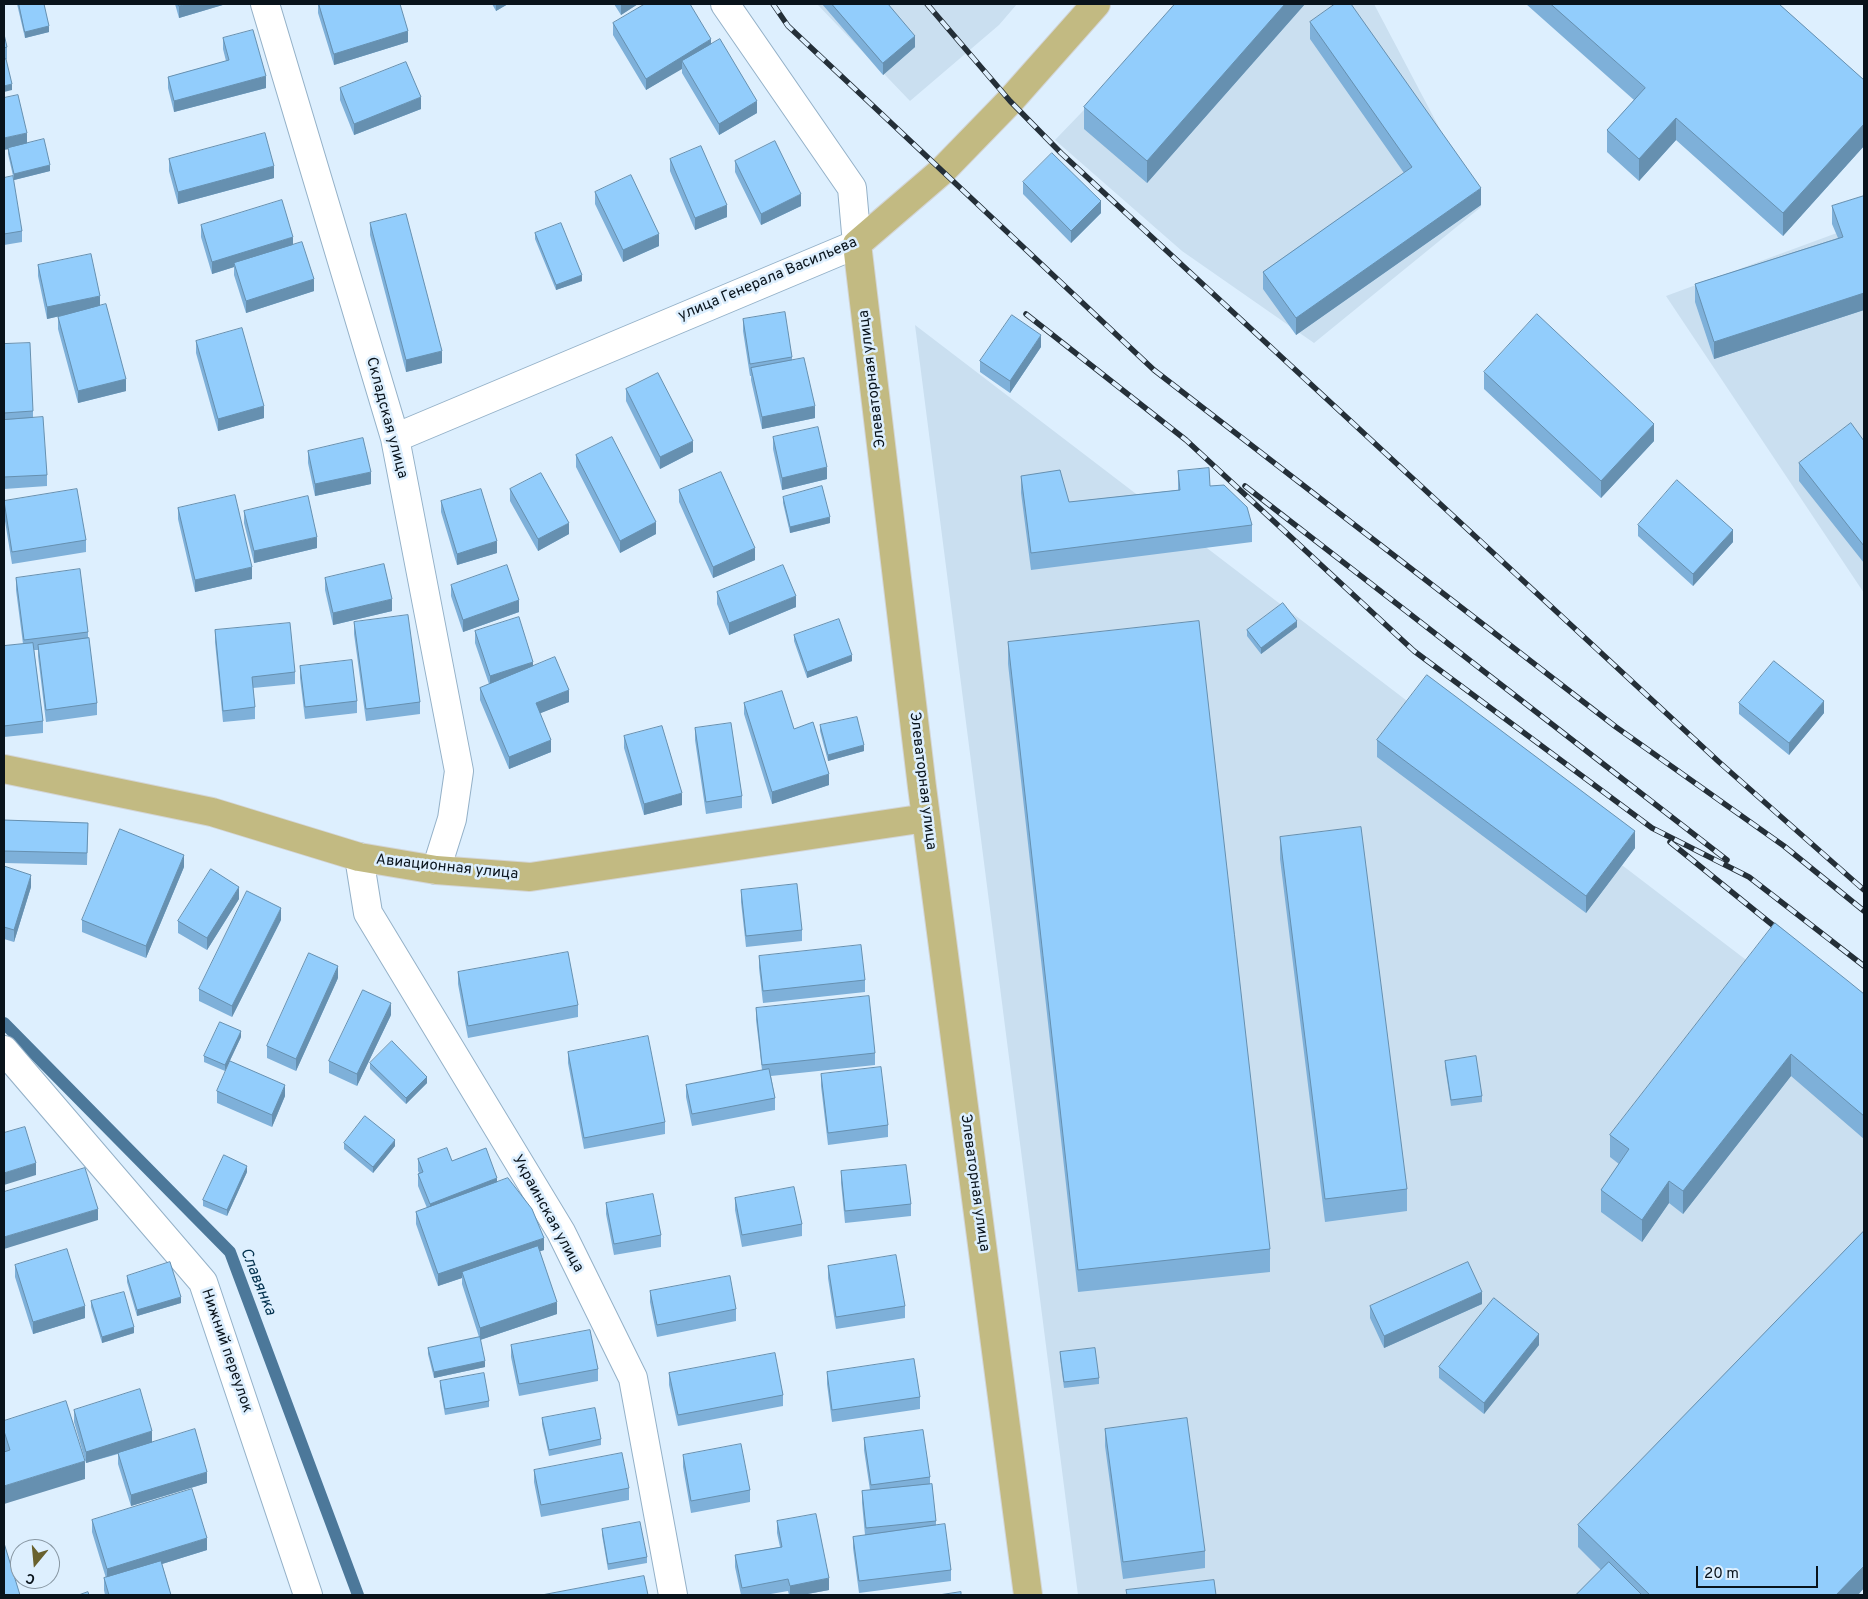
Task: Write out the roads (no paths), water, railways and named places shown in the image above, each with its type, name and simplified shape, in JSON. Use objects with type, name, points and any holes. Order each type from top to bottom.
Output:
[{"type":"main road","name":"улица Генерала Васильева","points":[[857,244],[942,171],[1010,101],[1096,4]]},
{"type":"main road","name":"Элеваторная улица","points":[[857,244],[926,818],[1028,1595]]},
{"type":"main road","name":"Авиационная улица","points":[[4,769],[212,812],[359,857],[436,870],[530,877],[926,818]]},
{"type":"street","name":"Складская улица","points":[[265,4],[395,438],[459,771],[452,820],[436,870]]},
{"type":"street","name":"Элеваторная улица","points":[[725,4],[852,188],[857,244]]},
{"type":"street","name":"улица Генерала Васильева","points":[[395,438],[857,244]]},
{"type":"street","name":"Украинская улица","points":[[359,857],[368,913],[561,1232],[633,1378],[673,1595]]},
{"type":"street","name":"Нижний переулок","points":[[4,1050],[202,1282],[308,1595]]},
{"type":"waterway","name":"Славянка","points":[[4,1023],[230,1252],[358,1595]]},
{"type":"railway","points":[[773,4],[788,26],[1154,370],[1616,727],[1784,846],[1864,911]]},
{"type":"railway","points":[[927,4],[1010,101],[1061,153],[1719,762],[1864,890]]},
{"type":"railway","points":[[1026,314],[1186,440],[1414,651],[1652,828],[1749,877],[1864,966]]},
{"type":"railway","points":[[1245,486],[1727,860]]},
{"type":"railway","points":[[1670,842],[1785,935]]}]
